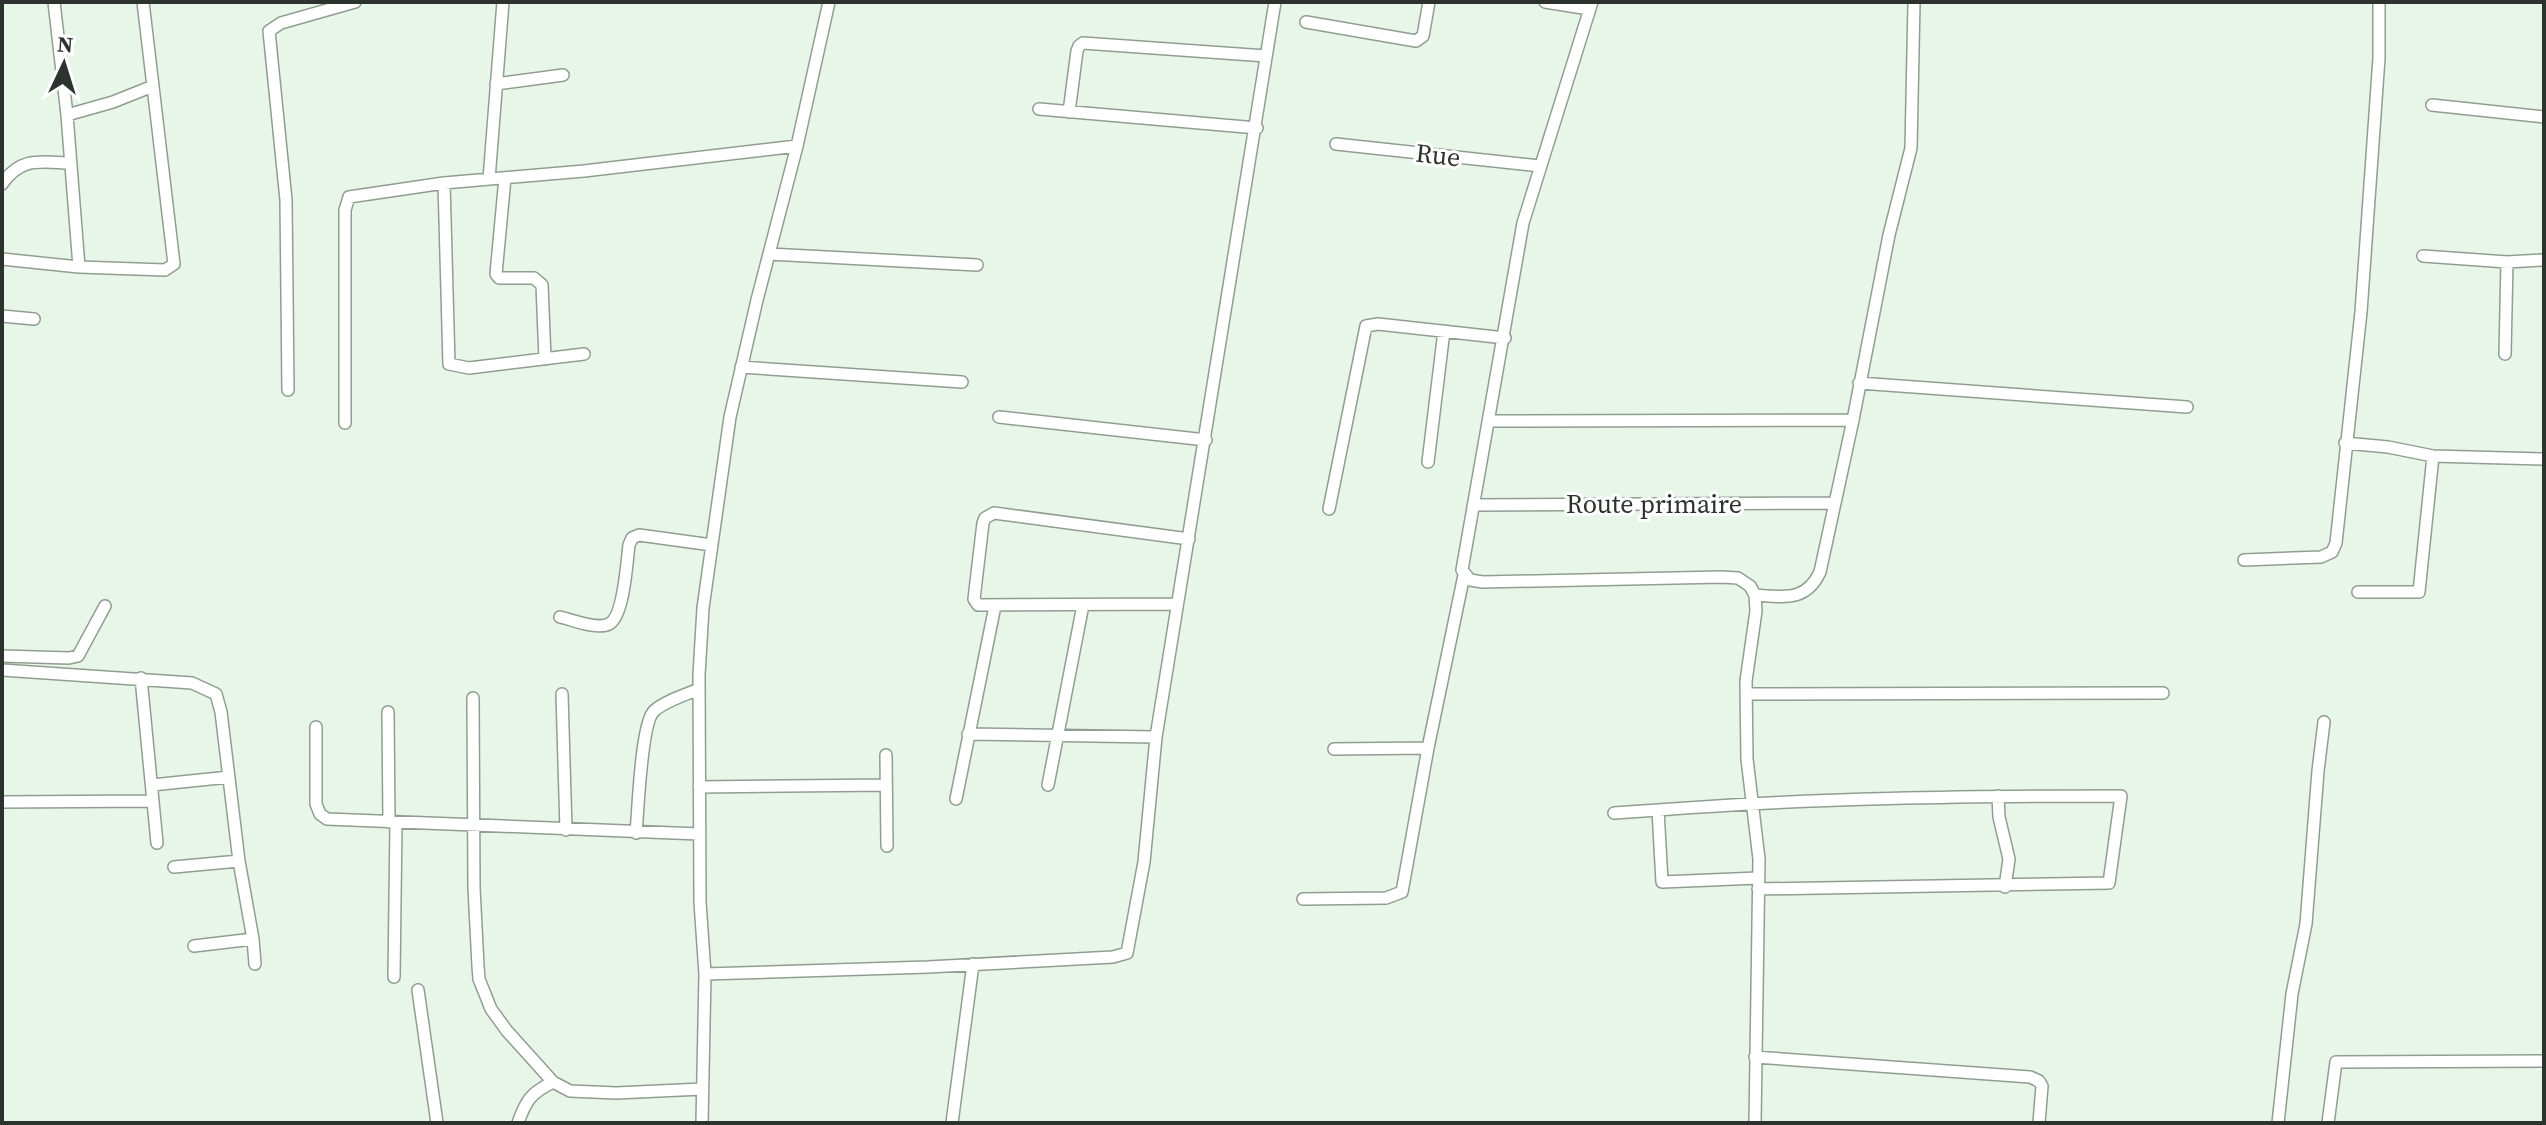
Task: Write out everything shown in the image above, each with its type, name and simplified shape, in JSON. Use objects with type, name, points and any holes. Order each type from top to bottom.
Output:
[{"type":"street","points":[[54,2],[79,267]]},
{"type":"street","points":[[2,259],[79,267],[165,270],[174,264],[143,2]]},
{"type":"street","points":[[288,390],[286,200],[269,31],[281,23],[355,2]]},
{"type":"street","points":[[489,179],[503,2]]},
{"type":"street","points":[[702,1123],[705,974],[700,902],[699,689],[703,608],[730,417],[829,2]]},
{"type":"street","points":[[705,974],[1126,955],[1140,890],[1156,737],[1275,2]]},
{"type":"street","points":[[1306,22],[1416,41],[1423,36],[1429,2]]},
{"type":"street","points":[[1303,899],[1386,898],[1402,892],[1464,575],[1462,561],[1505,338],[1517,251],[1590,5],[1545,2]]},
{"type":"street","points":[[1755,595],[1781,597],[1802,594],[1812,586],[1820,572],[1889,235],[1911,148],[1914,2]]},
{"type":"street","points":[[2244,560],[2321,557],[2332,552],[2336,543],[2361,312],[2379,58],[2379,2]]},
{"type":"street","points":[[1069,112],[1077,51],[1083,43],[1266,56]]},
{"type":"street","points":[[496,84],[563,75]]},
{"type":"street","points":[[67,115],[153,86]]},
{"type":"street","points":[[2432,105],[2544,117]]},
{"type":"street","points":[[1039,109],[1257,128]]},
{"type":"street","name":"Rue","points":[[1336,144],[1540,166]]},
{"type":"street","points":[[345,423],[345,203],[349,197],[444,183],[584,171],[797,146]]},
{"type":"street","points":[[2,184],[14,170],[28,162],[70,163]]},
{"type":"street","points":[[505,178],[496,274],[506,279],[534,278],[542,285],[545,359]]},
{"type":"street","points":[[444,183],[449,364],[469,368],[584,354]]},
{"type":"street","points":[[769,254],[977,265]]},
{"type":"street","points":[[2423,256],[2507,262],[2544,260]]},
{"type":"street","points":[[2505,354],[2507,262]]},
{"type":"street","points":[[2,316],[34,319]]},
{"type":"street","points":[[1329,509],[1366,326],[1378,324],[1505,338]]},
{"type":"street","points":[[1428,462],[1444,331]]},
{"type":"street","points":[[741,367],[962,382]]},
{"type":"street","points":[[1859,383],[2187,407]]},
{"type":"street","points":[[999,417],[1206,440]]},
{"type":"street","points":[[1489,421],[1853,420]]},
{"type":"street","points":[[2345,443],[2433,456],[2544,459]]},
{"type":"street","points":[[2358,592],[2419,592],[2433,456]]},
{"type":"street","name":"Route primaire","points":[[1474,505],[1834,503]]},
{"type":"street","points":[[1177,604],[978,605],[974,599],[983,523],[989,514],[1189,539]]},
{"type":"street","points":[[560,617],[597,625],[609,624],[613,620],[621,603],[632,538],[639,535],[712,545]]},
{"type":"street","points":[[1464,575],[1470,580],[1483,582],[1738,578],[1750,586],[1755,595],[1756,611],[1746,694],[1747,759],[1759,859],[1755,1123]]},
{"type":"street","points":[[1048,785],[1083,605]]},
{"type":"street","points":[[2,656],[78,656],[105,606]]},
{"type":"street","points":[[956,799],[995,606]]},
{"type":"street","points":[[2,670],[192,683],[216,694],[255,964]]},
{"type":"street","points":[[141,678],[157,843]]},
{"type":"street","points":[[636,833],[649,717],[661,707],[699,689]]},
{"type":"street","points":[[1746,694],[2163,693]]},
{"type":"street","points":[[562,694],[566,830]]},
{"type":"street","points":[[473,698],[478,966],[483,994],[507,1031],[553,1082],[570,1091],[702,1089]]},
{"type":"street","points":[[388,712],[394,977]]},
{"type":"street","points":[[2278,1123],[2292,994],[2306,924],[2324,722]]},
{"type":"street","points":[[316,727],[316,804],[320,814],[327,819],[699,834]]},
{"type":"street","points":[[968,734],[1156,737]]},
{"type":"street","points":[[1334,749],[1428,748]]},
{"type":"street","points":[[886,755],[887,846]]},
{"type":"street","points":[[152,785],[229,777]]},
{"type":"street","points":[[699,787],[886,785]]},
{"type":"street","points":[[1998,796],[1999,817],[2009,859],[2005,887]]},
{"type":"street","points":[[1614,813],[1751,802],[2121,796],[2109,883],[2005,887],[1662,882],[1658,810]]},
{"type":"street","points":[[2,802],[153,801]]},
{"type":"street","points":[[174,867],[239,861]]},
{"type":"street","points":[[194,946],[253,939]]},
{"type":"street","points":[[952,1123],[973,964]]},
{"type":"street","points":[[418,990],[437,1123]]},
{"type":"street","points":[[1755,1057],[2030,1077],[2042,1086],[2039,1123]]},
{"type":"street","points":[[2328,1123],[2336,1062],[2544,1061]]},
{"type":"street","points":[[518,1123],[524,1106],[535,1091],[553,1082]]}]
